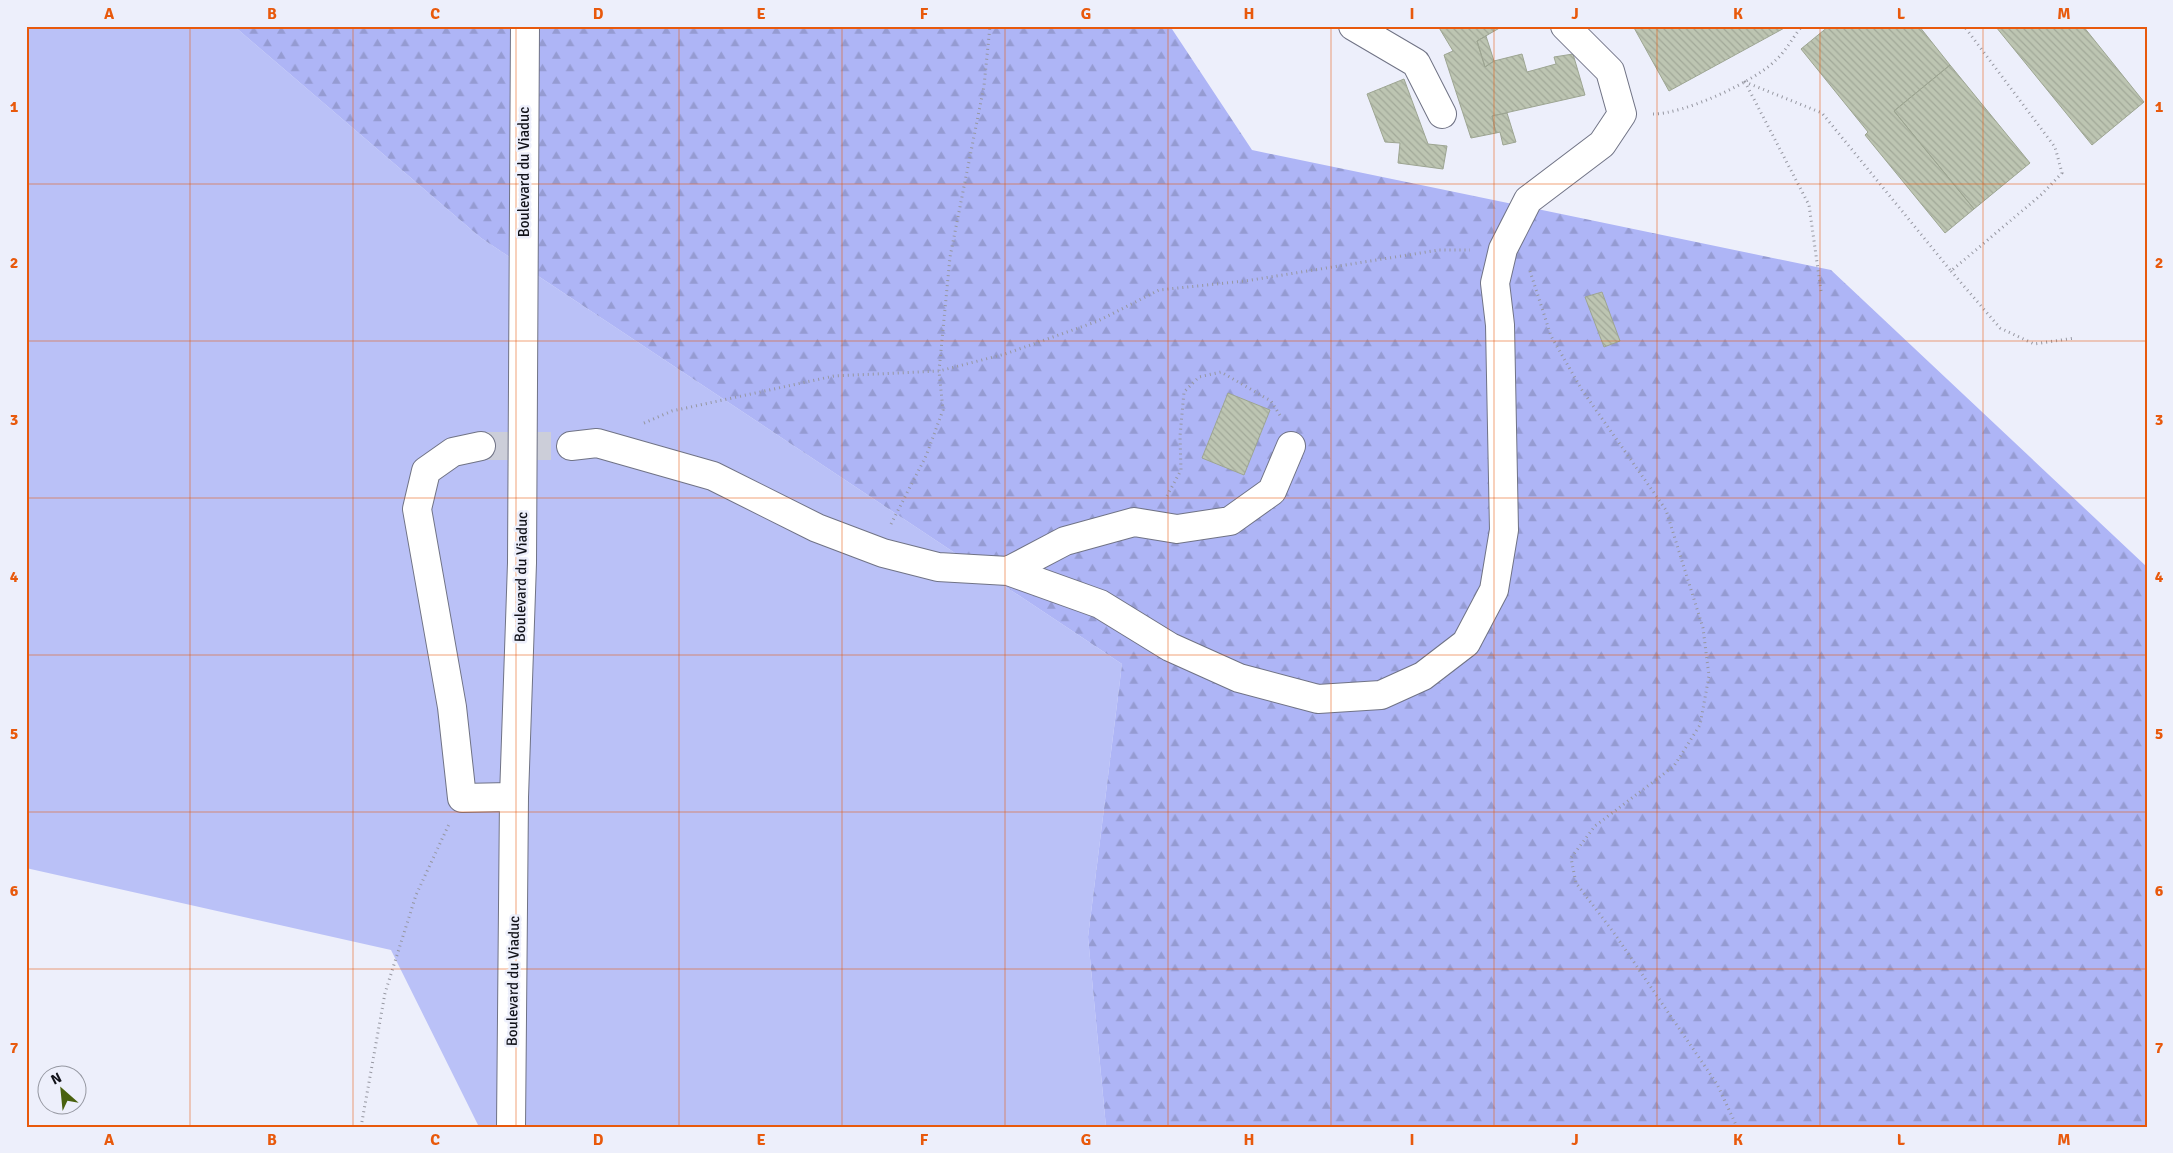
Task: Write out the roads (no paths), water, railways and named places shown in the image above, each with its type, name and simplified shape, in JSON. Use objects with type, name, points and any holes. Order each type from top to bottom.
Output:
[{"type":"street","name":"Boulevard du Viaduc","points":[[511,1127],[514,797],[522,563],[526,26]]},
{"type":"street","points":[[1353,26],[1416,63],[1442,114]]},
{"type":"street","points":[[584,444],[713,476],[817,528],[883,553],[938,567],[1008,571],[1100,604],[1170,647],[1239,678],[1318,699],[1381,695],[1423,676],[1466,643],[1494,590],[1504,530],[1500,325],[1495,283],[1503,249],[1528,200],[1602,144],[1622,114],[1610,71],[1565,26]]},
{"type":"street","points":[[481,446],[453,452],[426,471],[417,510],[452,707],[462,798],[514,797]]},
{"type":"street","points":[[1008,571],[1065,541],[1134,522],[1177,529],[1230,521],[1272,491],[1290,446]]},
{"type":"tunnel","points":[[481,446],[571,446]]}]
